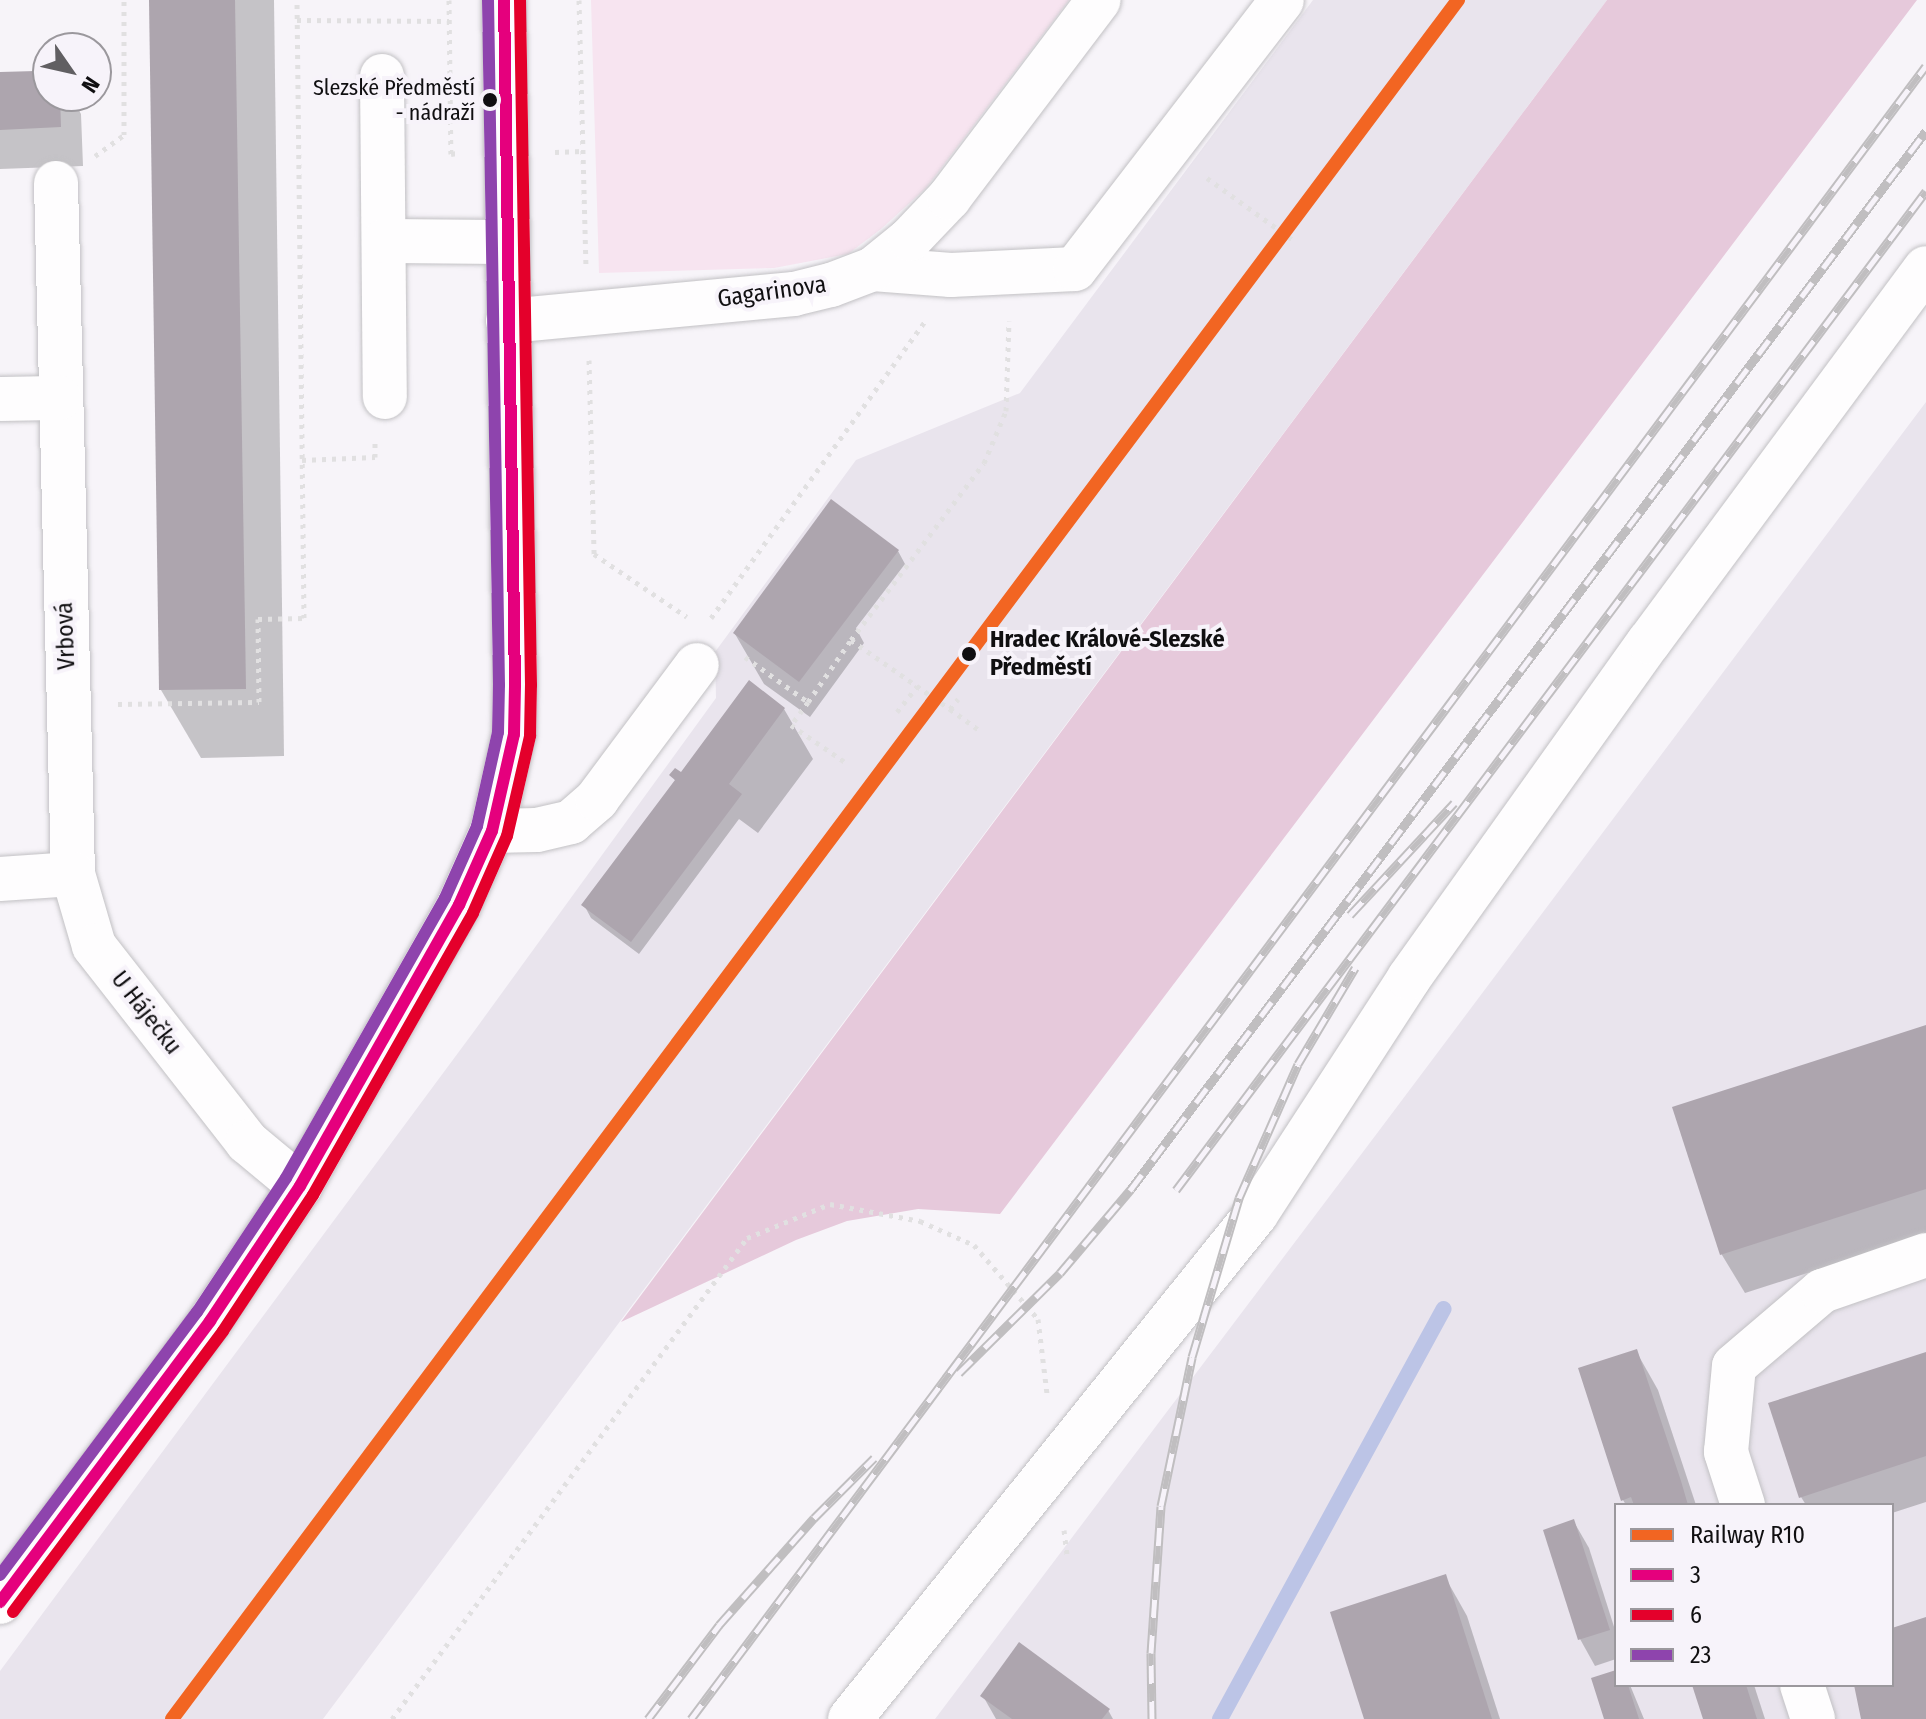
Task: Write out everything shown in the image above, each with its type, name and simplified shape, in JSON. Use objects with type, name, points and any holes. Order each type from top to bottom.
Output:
[{"type":"street","points":[[0,1602],[210,1321],[300,1186],[452,917],[492,831],[506,782],[514,734],[515,685],[504,0]]},
{"type":"street","name":"Gagarinova","points":[[508,321],[794,294],[831,285],[873,269],[910,239],[949,198],[1099,0]]},
{"type":"street","points":[[873,269],[951,275],[1075,269],[1282,0]]},
{"type":"street","points":[[382,76],[385,397]]},
{"type":"street","name":"Vrbová","points":[[56,183],[73,874]]},
{"type":"street","points":[[384,241],[506,242]]},
{"type":"street","points":[[850,1719],[1256,1214],[1409,978],[1649,642],[1926,268]]},
{"type":"street","points":[[0,399],[59,398]]},
{"type":"street","points":[[492,831],[537,830],[571,822],[597,799],[712,648]]},
{"type":"street","points":[[0,879],[73,874]]},
{"type":"street","name":"U Háječku","points":[[73,874],[94,946],[247,1142],[300,1186]]},
{"type":"street","points":[[1742,1503],[1726,1452],[1734,1366],[1822,1291],[1926,1255]]},
{"type":"street","points":[[1803,1687],[1813,1719]]},
{"type":"path","points":[[56,183],[124,135],[124,0]]},
{"type":"path","points":[[69,704],[259,702],[258,619],[304,618],[297,0]]},
{"type":"path","points":[[449,0],[451,154]]},
{"type":"path","points":[[579,0],[594,554],[712,648],[808,702]]},
{"type":"path","points":[[297,20],[449,21]]},
{"type":"path","points":[[1167,150],[1293,240]]},
{"type":"path","points":[[848,764],[791,725],[984,463],[1006,411],[1010,272]]},
{"type":"path","points":[[712,648],[910,346],[951,275]]},
{"type":"path","points":[[302,460],[375,457]]},
{"type":"path","points":[[851,640],[980,731]]},
{"type":"path","points":[[897,712],[917,686]]},
{"type":"path","points":[[950,709],[958,699]]},
{"type":"path","points":[[392,1719],[747,1238],[830,1204],[920,1221],[974,1245],[1038,1319],[1067,1555]]},
{"type":"shaded area","points":[[591,0],[1069,0],[926,188],[848,254],[774,268],[599,273]]},
{"type":"shaded area","points":[[1313,0],[1607,0],[323,1719],[0,1719],[0,1671],[475,1030],[716,698],[715,652],[856,460],[1020,393]]},
{"type":"shaded area","points":[[1607,0],[1917,0],[1000,1214],[918,1209],[847,1221],[796,1240],[621,1322]]},
{"type":"shaded area","points":[[1926,402],[1926,1719],[935,1719],[1375,1136]]},
{"type":"building","points":[[149,0],[235,0],[246,689],[159,690]]},
{"type":"building","points":[[32,71],[32,112],[61,112],[61,127],[0,130],[0,72]]},
{"type":"building","points":[[831,499],[899,550],[799,682],[733,633]]},
{"type":"building","points":[[749,680],[785,708],[729,784],[742,794],[631,942],[581,905],[675,780],[669,775],[675,768],[681,772]]},
{"type":"building","points":[[1926,1025],[1926,1189],[1720,1255],[1672,1107]]},
{"type":"building","points":[[1637,1349],[1687,1503],[1633,1503],[1631,1497],[1621,1501],[1578,1368]]},
{"type":"building","points":[[1926,1352],[1926,1456],[1799,1498],[1768,1403]]},
{"type":"building","points":[[1574,1519],[1610,1630],[1578,1640],[1543,1530]]},
{"type":"building","points":[[1446,1574],[1492,1719],[1364,1719],[1330,1612]]},
{"type":"building","points":[[1926,1617],[1926,1719],[1861,1719],[1854,1687],[1894,1687],[1894,1627]]},
{"type":"building","points":[[1019,1642],[1110,1709],[1102,1719],[1012,1719],[980,1696]]},
{"type":"building","points":[[1614,1671],[1614,1687],[1629,1687],[1639,1719],[1604,1719],[1591,1678]]},
{"type":"building","points":[[1693,1687],[1747,1687],[1757,1719],[1703,1719]]},
{"type":"waterway","points":[[1220,1719],[1444,1309]]},
{"type":"railway","points":[[691,1719],[1926,66]]},
{"type":"railway","points":[[959,1373],[1060,1273],[1131,1189],[1926,131]]},
{"type":"railway","points":[[1176,1190],[1926,191]]},
{"type":"railway","points":[[1350,915],[1454,803]]},
{"type":"railway","points":[[1152,1719],[1151,1653],[1161,1506],[1192,1357],[1239,1198],[1298,1064],[1355,968]]},
{"type":"railway","points":[[648,1719],[719,1625],[814,1518],[874,1458]]},
{"type":"rail line","name":"R10","points":[[172,1719],[1458,0]]},
{"type":"transit line","name":"23","points":[[0,1575],[197,1312],[286,1178],[445,898],[477,826],[498,732],[499,685],[488,0]]},
{"type":"transit line","name":"3","points":[[0,1602],[210,1321],[300,1186],[459,905],[492,831],[514,734],[515,685],[504,0]]},
{"type":"transit line","name":"6","points":[[13,1612],[223,1331],[313,1195],[473,913],[507,836],[530,736],[531,685],[520,0]]},
{"type":"place","name":"Slezské Předměstí - nádraží","points":[[490,100]]},
{"type":"place","name":"Hradec Králové-Slezské Předměstí","points":[[969,654]]}]
